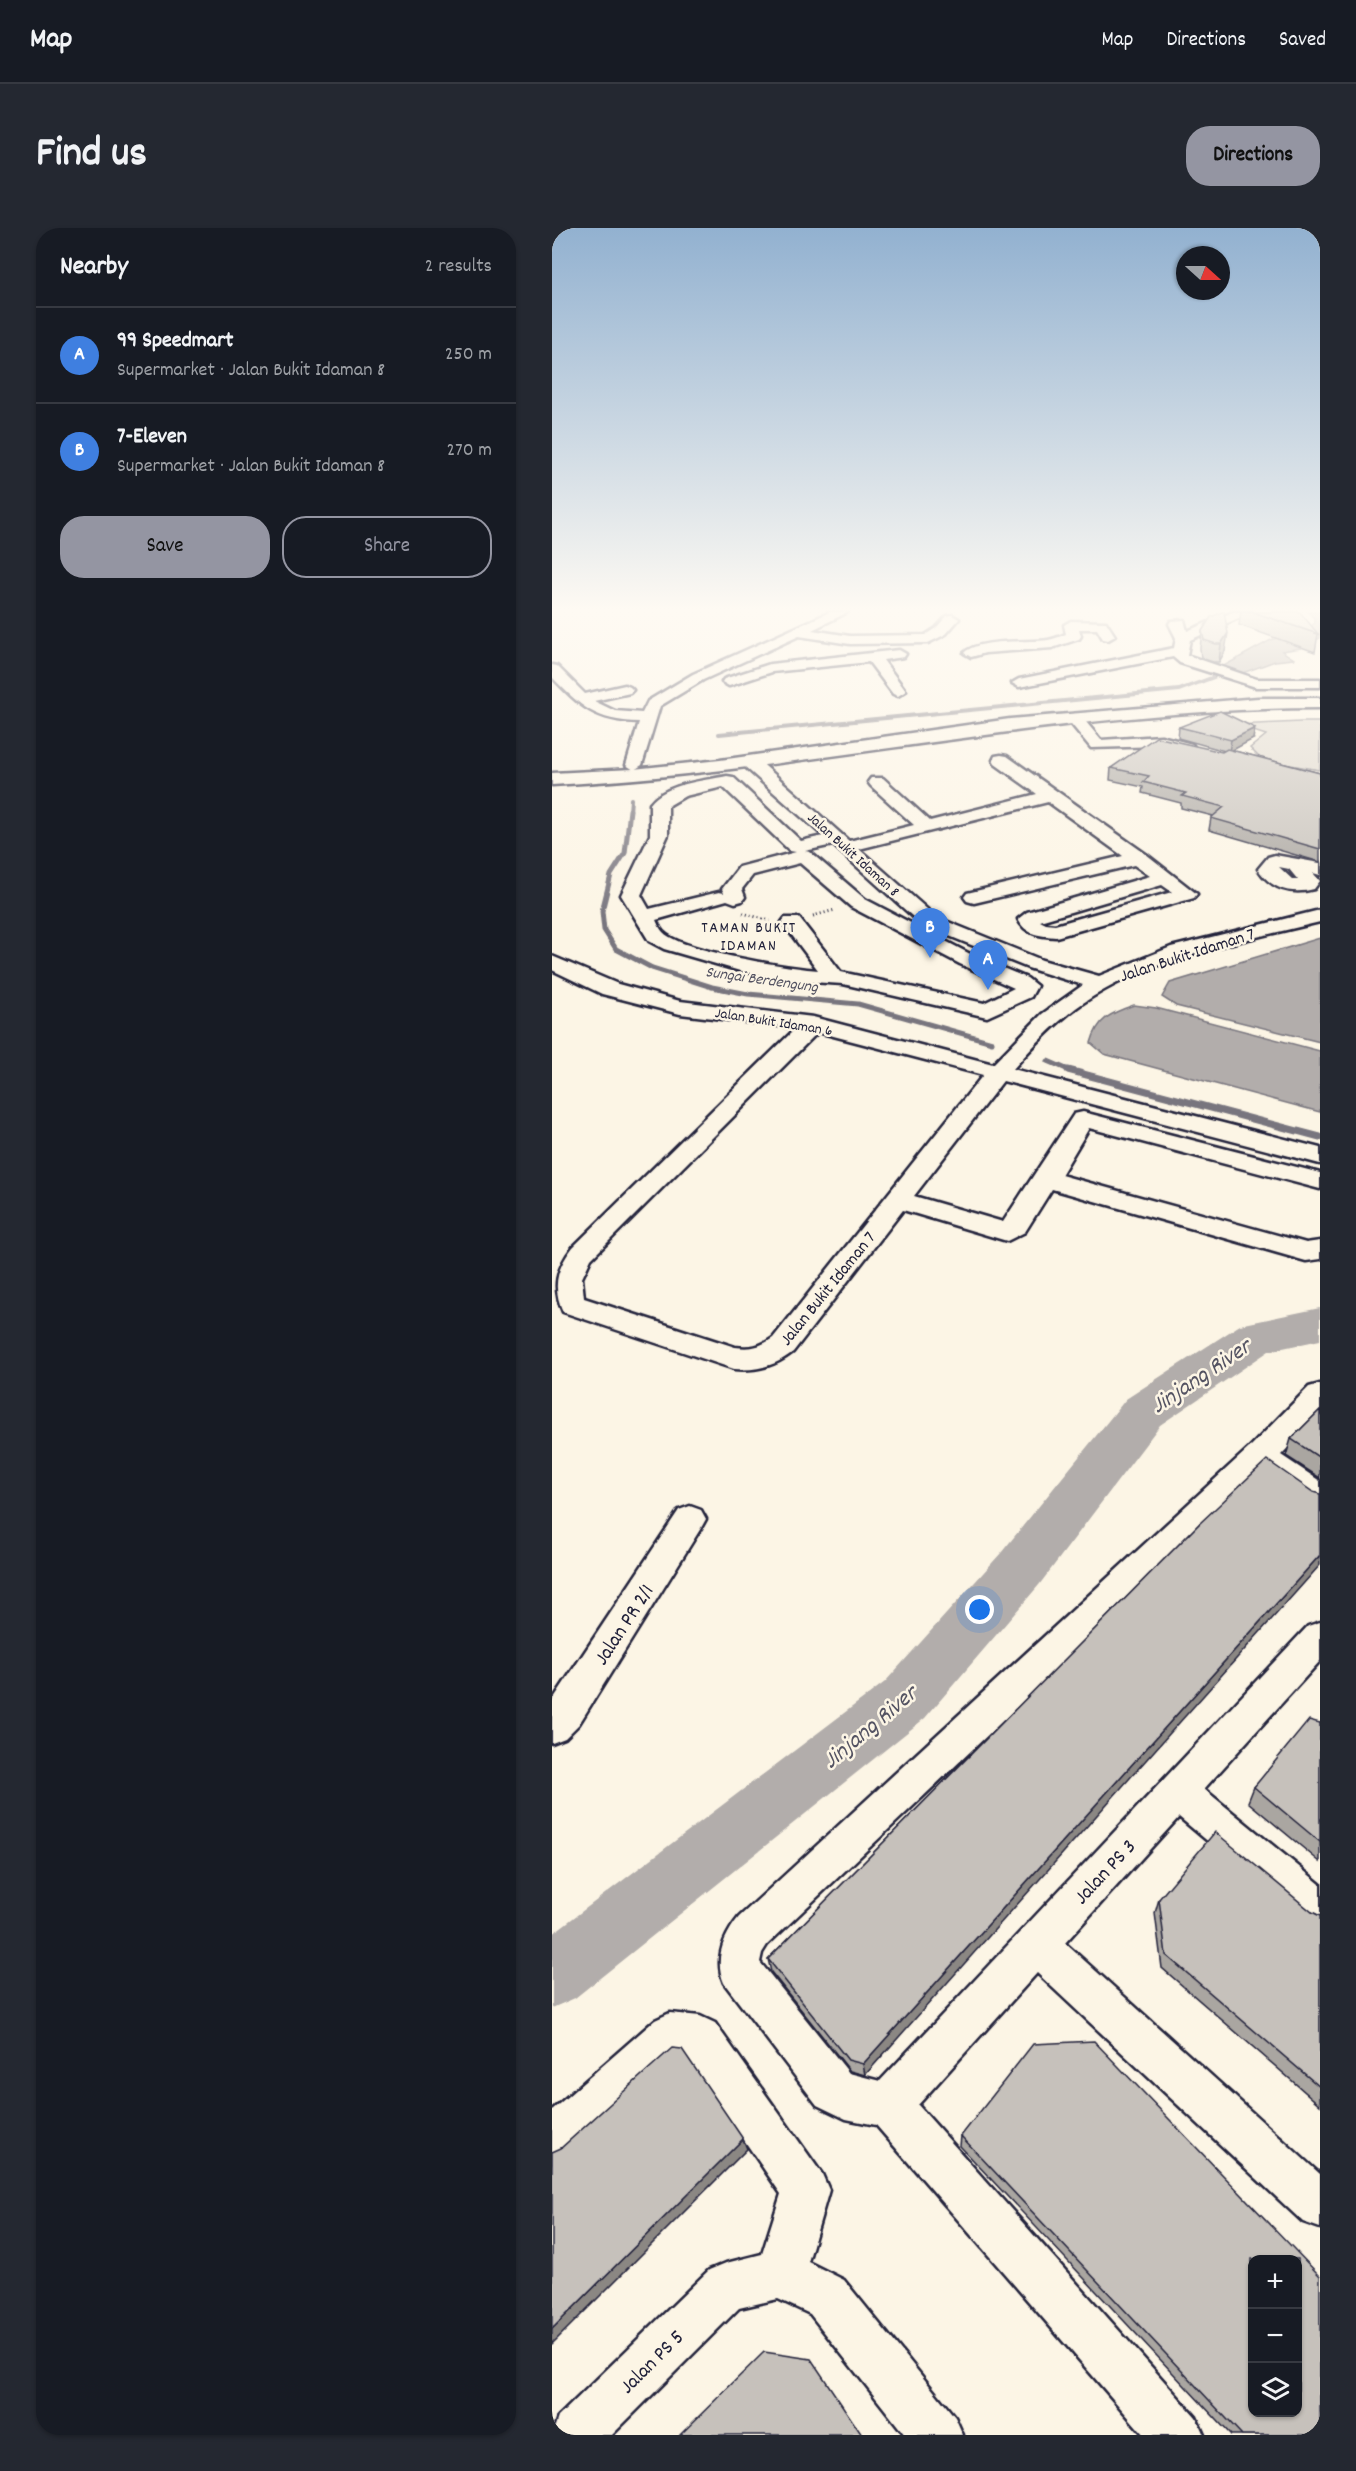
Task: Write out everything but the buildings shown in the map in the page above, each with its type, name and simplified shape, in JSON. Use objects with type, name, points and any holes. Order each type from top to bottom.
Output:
[{"type":"main road","points":[[552,768],[634,765],[1012,715]]},
{"type":"main road","points":[[552,780],[633,775],[750,762],[1004,726],[1121,715]]},
{"type":"street","points":[[607,715],[618,717],[629,715]]},
{"type":"street","points":[[634,765],[650,715]]},
{"type":"street","points":[[1075,719],[1096,745],[1161,741],[1200,750]]},
{"type":"street","points":[[1001,759],[1139,858],[1166,878],[1186,894],[1056,931],[1041,930],[1029,922],[1028,919],[1034,916],[1166,878]]},
{"type":"street","name":"Jalan Bukit Idaman 8","points":[[750,762],[929,921],[1035,964],[1100,983]]},
{"type":"street","points":[[643,917],[727,897],[746,871],[803,856],[858,903],[967,960],[1026,986],[1023,992],[987,1010],[884,986],[834,977],[796,975],[740,965],[671,945],[656,937],[643,917],[631,895],[659,835],[659,804],[679,792],[727,781],[797,847],[842,843],[927,827],[1050,796]]},
{"type":"street","points":[[877,782],[927,827]]},
{"type":"street","points":[[974,897],[1139,858]]},
{"type":"street","points":[[1296,866],[1320,869]]},
{"type":"street","points":[[858,903],[898,892]]},
{"type":"street","name":"Jalan Bukit Idaman 7","points":[[813,1024],[582,1253],[568,1273],[562,1308],[734,1358],[760,1359],[783,1345],[1000,1071],[1058,1012],[1100,983],[1145,964],[1198,947],[1320,915]]},
{"type":"street","points":[[792,922],[834,977]]},
{"type":"street","points":[[967,960],[991,946]]},
{"type":"street","name":"Jalan Bukit Idaman 6","points":[[552,962],[610,989],[680,1007],[813,1024],[1320,1156]]},
{"type":"street","points":[[898,1200],[1007,1232],[1016,1226],[1083,1119],[1320,1181]]},
{"type":"street","points":[[1047,1179],[1306,1252],[1320,1250]]},
{"type":"street","points":[[1178,2435],[888,2105],[846,2097],[833,2089],[739,1968],[740,1954],[744,1941],[753,1930],[1162,1545],[1260,1457],[1320,1395]]},
{"type":"street","points":[[1260,1457],[1320,1498]]},
{"type":"street","name":"Jalan PR 2/1","points":[[552,1726],[566,1712],[690,1519]]},
{"type":"street","name":"Jalan PS 3","points":[[888,2105],[1178,1791],[1314,1655]]},
{"type":"street","points":[[1178,1791],[1320,1910]]},
{"type":"street","points":[[1036,1944],[1320,2205]]},
{"type":"street","points":[[552,2140],[670,2035],[700,2038],[807,2190],[780,2274],[827,2296],[938,2435]]},
{"type":"street","name":"Jalan PS 5","points":[[576,2435],[726,2287],[780,2274]]},
{"type":"shaded area","points":[[1320,722],[1320,770],[1262,760],[1250,748],[1266,735],[1235,725]]},
{"type":"shaded area","points":[[1320,938],[1320,1042],[1176,1006],[1162,997],[1170,983]]},
{"type":"shaded area","points":[[1134,1005],[1156,1008],[1320,1051],[1320,1112],[1104,1054],[1091,1043],[1097,1028],[1112,1014]]},
{"type":"waterway","name":"Sungai Berdengung","points":[[719,734],[918,715]]},
{"type":"waterway","name":"Sungai Berdengung","points":[[630,812],[631,799]]},
{"type":"waterway","name":"Sungai Berdengung","points":[[630,810],[625,853],[611,875],[602,911],[604,930],[616,949],[652,968],[712,987],[748,994],[858,1004],[992,1042]]},
{"type":"waterway","name":"Sungai Berdengung","points":[[1048,1061],[1070,1070]]},
{"type":"waterway","name":"Sungai Berdengung","points":[[1070,1070],[1320,1137]]},
{"type":"waterway","name":"Jinjang River","points":[[552,1975],[905,1700],[1020,1569],[1143,1412],[1256,1337],[1320,1324]]},
{"type":"place","name":"7-Eleven","points":[[930,958]]},
{"type":"place","name":"99 Speedmart","points":[[988,990]]},
{"type":"district","name":"TAMAN BUKIT IDAMAN","points":[[749,935]]}]
